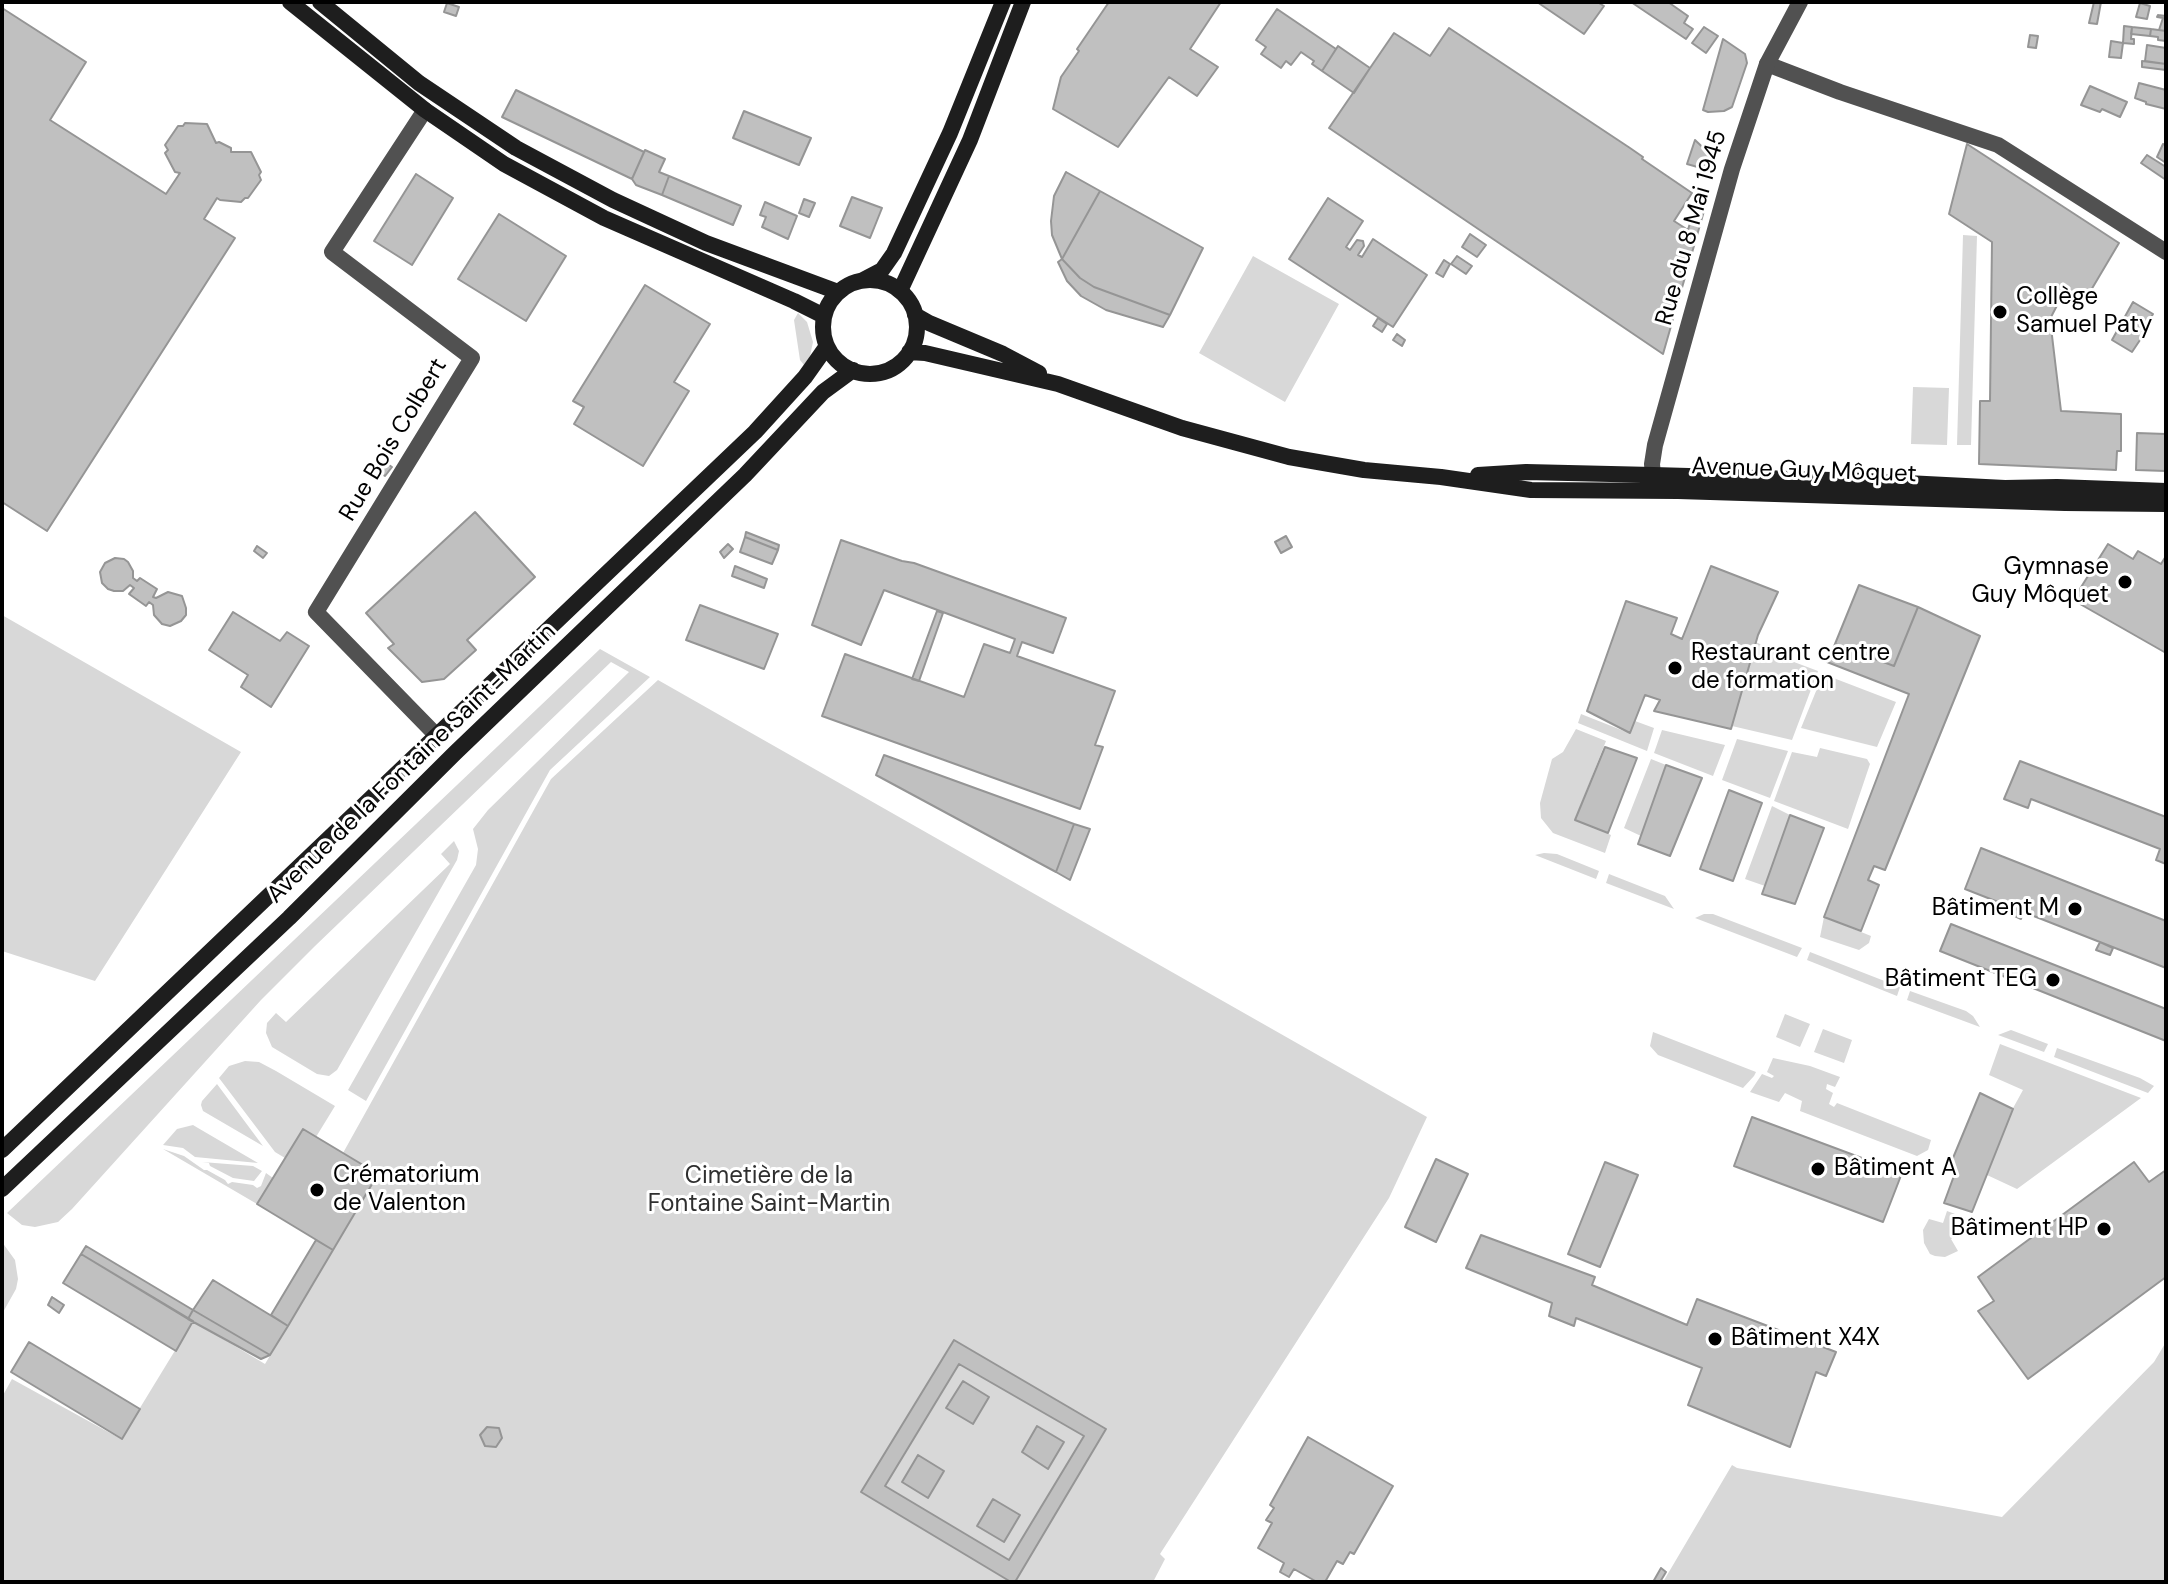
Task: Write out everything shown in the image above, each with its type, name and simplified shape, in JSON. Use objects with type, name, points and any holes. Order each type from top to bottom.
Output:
[{"type":"main road","points":[[290,2],[425,110],[504,164],[604,218],[824,316]]},
{"type":"main road","points":[[320,2],[419,83],[516,148],[613,200],[706,243],[838,292]]},
{"type":"main road","points":[[861,281],[875,280],[900,291],[915,315],[915,341],[909,352],[901,362],[878,373],[853,370],[833,356],[827,346],[824,316],[838,292],[882,270],[894,253],[950,133],[1003,2]]},
{"type":"main road","points":[[900,291],[970,140],[1023,2]]},
{"type":"main road","name":"Avenue Guy Môquet","points":[[915,315],[1003,354],[1058,384]]},
{"type":"main road","name":"Avenue de la Fontaine Saint-Martin","points":[[2,1150],[755,432],[805,377],[827,346]]},
{"type":"main road","name":"Avenue Guy Môquet","points":[[909,352],[1058,384],[1182,428],[1289,457],[1364,470],[1531,490],[2166,504]]},
{"type":"main road","name":"Avenue de la Fontaine Saint-Martin","points":[[2,1189],[289,918],[455,753],[745,475],[823,392],[853,370]]},
{"type":"main road","name":"Avenue Guy Môquet","points":[[1441,477],[1526,472],[2166,491]]},
{"type":"main road","points":[[437,736],[455,753]]},
{"type":"main road","points":[[361,808],[380,828]]},
{"type":"main road","points":[[2,1156],[33,1122]]},
{"type":"street","name":"Rue du 8 Mai 1945","points":[[1653,475],[1655,445],[1732,169],[1767,64],[1800,2]]},
{"type":"street","points":[[1767,64],[1998,145],[2166,252]]},
{"type":"street","name":"Rue Bois Colbert","points":[[425,110],[332,252],[472,358],[316,612],[437,736]]},
{"type":"green space","points":[[1963,235],[1977,236],[1971,445],[1957,445]]},
{"type":"green space","points":[[1253,256],[1339,304],[1285,402],[1199,353]]},
{"type":"green space","points":[[798,313],[807,322],[813,342],[804,365],[800,360],[794,320]]},
{"type":"green space","points":[[1913,387],[1949,388],[1947,445],[1911,444]]},
{"type":"green space","points":[[2,615],[241,752],[95,981],[2,951]]},
{"type":"green space","points":[[1756,642],[1818,671],[1792,740],[1732,726]]},
{"type":"green space","points":[[600,649],[650,677],[550,770],[366,1101],[348,1090],[476,865],[478,849],[473,829],[488,810],[629,672],[611,662],[315,946],[261,1000],[58,1222],[35,1227],[22,1225],[7,1213]]},
{"type":"green space","points":[[1823,674],[1896,702],[1877,747],[1801,728]]},
{"type":"green space","name":"Cimetière de la Fontaine Saint-Martin","points":[[658,680],[1427,1117],[1389,1198],[1160,1554],[1165,1559],[1153,1582],[2,1582],[2,1397],[12,1379],[121,1439],[193,1321],[265,1364],[378,1174],[343,1153],[551,779]]},
{"type":"green space","points":[[1581,714],[1629,733],[1635,721],[1654,728],[1647,751],[1578,723]]},
{"type":"green space","points":[[1576,729],[1606,741],[1575,819],[1611,835],[1605,853],[1553,833],[1541,818],[1540,803],[1552,759],[1563,752]]},
{"type":"green space","points":[[1662,730],[1725,745],[1713,776],[1654,753]]},
{"type":"green space","points":[[1737,739],[1788,751],[1770,798],[1722,780]]},
{"type":"green space","points":[[1820,748],[1867,759],[1870,764],[1848,829],[1774,801],[1792,752],[1817,757]]},
{"type":"green space","points":[[1651,759],[1666,765],[1641,836],[1624,828]]},
{"type":"green space","points":[[1772,806],[1790,815],[1765,886],[1745,879]]},
{"type":"green space","points":[[454,841],[459,851],[457,860],[337,1070],[329,1076],[317,1074],[272,1047],[266,1033],[267,1023],[276,1013],[286,1022],[450,864],[441,854]]},
{"type":"green space","points":[[1557,854],[1599,871],[1596,879],[1535,855]]},
{"type":"green space","points":[[1609,874],[1665,896],[1674,909],[1606,883]]},
{"type":"green space","points":[[1713,914],[1802,948],[1797,957],[1695,918]]},
{"type":"green space","points":[[1824,917],[1871,936],[1869,943],[1859,950],[1820,937]]},
{"type":"green space","points":[[1810,952],[1900,987],[1897,996],[1807,960]]},
{"type":"green space","points":[[1910,991],[1966,1011],[1980,1027],[1907,1000]]},
{"type":"green space","points":[[1785,1014],[1810,1024],[1800,1047],[1776,1037]]},
{"type":"green space","points":[[1823,1029],[1852,1040],[1844,1063],[1814,1052]]},
{"type":"green space","points":[[2011,1030],[2048,1044],[2044,1052],[1998,1035]]},
{"type":"green space","points":[[1653,1032],[1756,1072],[1743,1088],[1658,1055],[1650,1046]]},
{"type":"green space","points":[[2000,1044],[2141,1098],[2017,1189],[1987,1175],[2023,1090],[1989,1075]]},
{"type":"green space","points":[[2057,1048],[2154,1086],[2148,1093],[2054,1057]]},
{"type":"green space","points":[[1773,1058],[1840,1077],[1835,1087],[1827,1084],[1826,1089],[1833,1093],[1829,1104],[1834,1107],[1837,1103],[1931,1140],[1928,1150],[1917,1156],[1800,1111],[1802,1101],[1785,1093],[1779,1102],[1750,1092],[1762,1074],[1774,1076],[1767,1072]]},
{"type":"green space","points":[[245,1061],[259,1062],[335,1106],[316,1137],[303,1130],[285,1158],[275,1152],[219,1078],[229,1066]]},
{"type":"green space","points":[[217,1084],[263,1146],[203,1111],[202,1101]]},
{"type":"green space","points":[[193,1125],[258,1163],[195,1157],[183,1148],[163,1145],[177,1129]]},
{"type":"green space","points":[[163,1149],[184,1156],[228,1184],[232,1182],[257,1188],[261,1186],[266,1173],[273,1178],[257,1204]]},
{"type":"green space","points":[[202,1162],[253,1166],[262,1171],[254,1181],[233,1178]]},
{"type":"green space","points":[[1947,1211],[1974,1221],[1951,1239],[1958,1251],[1945,1257],[1935,1256],[1930,1254],[1924,1243],[1923,1230],[1929,1219],[1943,1223]]},
{"type":"green space","points":[[2,1242],[15,1260],[18,1279],[2,1314]]},
{"type":"green space","points":[[2166,1342],[2166,1582],[1663,1582],[1732,1465],[2002,1517],[2154,1362]]},
{"type":"building","points":[[1109,2],[1221,2],[1190,49],[1218,67],[1197,96],[1169,77],[1118,147],[1053,109],[1061,77]]},
{"type":"building","points":[[1537,2],[1597,2],[1604,6],[1584,34]]},
{"type":"building","points":[[1631,2],[1668,2],[1688,16],[1684,23],[1693,29],[1686,39]]},
{"type":"building","points":[[2094,2],[2101,2],[2097,24],[2089,23]]},
{"type":"building","points":[[447,3],[459,7],[456,16],[444,12]]},
{"type":"building","points":[[2140,3],[2150,6],[2147,19],[2136,17]]},
{"type":"building","points":[[2,8],[86,62],[50,120],[166,194],[180,173],[175,172],[165,153],[168,150],[165,145],[178,126],[185,123],[207,124],[216,143],[231,148],[231,152],[251,152],[261,172],[261,180],[248,198],[241,202],[217,198],[204,219],[235,238],[47,531],[2,502]]},
{"type":"building","points":[[1277,9],[1336,49],[1322,71],[1301,52],[1291,65],[1286,61],[1281,68],[1261,54],[1266,47],[1256,40]]},
{"type":"building","points":[[2158,15],[2166,16],[2166,31],[2159,30],[2163,18]]},
{"type":"building","points":[[2124,26],[2132,27],[2134,44],[2123,43]]},
{"type":"building","points":[[1704,27],[1718,36],[1706,53],[1692,43]]},
{"type":"building","points":[[2132,27],[2151,29],[2150,36],[2131,34]]},
{"type":"building","points":[[1449,28],[1630,148],[1692,193],[1674,221],[1688,230],[1698,194],[1708,197],[1663,354],[1329,128],[1394,33],[1430,56]]},
{"type":"building","points":[[2151,29],[2166,31],[2166,41],[2150,36]]},
{"type":"building","points":[[2030,35],[2038,36],[2036,48],[2028,47]]},
{"type":"building","points":[[1723,39],[1745,54],[1747,63],[1732,107],[1708,112],[1703,110]]},
{"type":"building","points":[[2111,41],[2123,43],[2121,58],[2109,57]]},
{"type":"building","points":[[2147,45],[2166,48],[2166,64],[2145,61]]},
{"type":"building","points":[[1338,46],[1370,68],[1354,93],[1322,71]]},
{"type":"building","points":[[2142,61],[2166,64],[2166,70],[2142,67]]},
{"type":"building","points":[[2139,83],[2166,90],[2166,109],[2135,98]]},
{"type":"building","points":[[2090,86],[2127,102],[2120,117],[2081,105]]},
{"type":"building","points":[[516,90],[644,152],[632,179],[502,117]]},
{"type":"building","points":[[744,111],[811,138],[799,165],[733,138]]},
{"type":"building","points":[[1695,140],[1714,158],[1715,172],[1687,164]]},
{"type":"building","points":[[1967,144],[2119,243],[2084,302],[2065,290],[2050,319],[2061,411],[2121,414],[2121,451],[2117,451],[2116,470],[1979,464],[1980,401],[1990,401],[1992,242],[1949,214]]},
{"type":"building","points":[[2163,144],[2166,145],[2166,163],[2157,157]]},
{"type":"building","points":[[645,150],[665,159],[659,172],[669,176],[662,195],[636,185],[632,179]]},
{"type":"building","points":[[2147,155],[2166,167],[2166,180],[2141,163]]},
{"type":"building","points":[[1066,172],[1100,191],[1062,259],[1052,235],[1051,221],[1054,196]]},
{"type":"building","points":[[416,174],[453,198],[412,265],[374,241]]},
{"type":"building","points":[[669,176],[741,206],[733,225],[662,195]]},
{"type":"building","points":[[1100,191],[1203,248],[1170,315],[1094,287],[1080,278],[1062,259]]},
{"type":"building","points":[[852,197],[882,208],[870,238],[840,226]]},
{"type":"building","points":[[1328,198],[1363,221],[1346,247],[1350,250],[1357,240],[1363,241],[1364,246],[1358,255],[1362,257],[1373,239],[1427,275],[1393,327],[1289,259]]},
{"type":"building","points":[[804,199],[815,203],[809,217],[799,213]]},
{"type":"building","points":[[765,202],[797,216],[788,239],[762,227],[766,217],[760,215]]},
{"type":"building","points":[[499,214],[566,256],[526,321],[458,279]]},
{"type":"building","points":[[1470,234],[1486,245],[1477,257],[1462,247]]},
{"type":"building","points":[[1457,256],[1472,266],[1466,274],[1451,264]]},
{"type":"building","points":[[1062,259],[1080,278],[1094,287],[1170,315],[1163,327],[1106,310],[1081,296],[1067,281],[1058,262]]},
{"type":"building","points":[[1444,260],[1450,264],[1443,277],[1436,273]]},
{"type":"building","points":[[645,285],[710,324],[674,382],[689,391],[643,466],[574,424],[584,407],[573,401]]},
{"type":"building","points":[[2133,302],[2153,314],[2132,352],[2112,340]]},
{"type":"building","points":[[1378,318],[1387,324],[1382,332],[1373,326]]},
{"type":"building","points":[[1397,334],[1405,340],[1402,346],[1393,340]]},
{"type":"building","points":[[2137,433],[2166,434],[2166,471],[2136,470]]},
{"type":"building","points":[[386,463],[392,467],[385,476],[380,473]]},
{"type":"building","points":[[475,512],[535,577],[467,640],[476,650],[444,679],[422,682],[388,648],[394,644],[366,613]]},
{"type":"building","points":[[746,532],[779,545],[778,550],[745,537]]},
{"type":"building","points":[[1286,536],[1292,547],[1281,553],[1275,542]]},
{"type":"building","points":[[745,537],[778,550],[772,564],[740,552]]},
{"type":"building","points":[[841,540],[1066,618],[1053,653],[1022,642],[1017,656],[1115,691],[1095,745],[1103,747],[1080,809],[822,716],[845,654],[964,697],[984,644],[1010,653],[1015,639],[884,590],[861,645],[812,625]]},
{"type":"building","points":[[728,544],[733,549],[724,558],[720,552]]},
{"type":"building","name":"Gymnase Guy Môquet","points":[[2108,544],[2133,559],[2138,551],[2161,564],[2166,556],[2166,653],[2073,600]]},
{"type":"building","points":[[257,546],[267,553],[263,558],[254,551]]},
{"type":"building","points":[[115,558],[128,562],[137,581],[140,578],[157,589],[153,597],[168,592],[182,596],[186,615],[181,621],[170,626],[162,624],[154,615],[153,605],[149,602],[146,606],[129,594],[134,588],[130,585],[123,591],[108,589],[102,583],[100,572],[105,563]]},
{"type":"building","points":[[735,566],[767,579],[764,588],[732,576]]},
{"type":"building","name":"Restaurant centre de formation","points":[[1711,566],[1778,592],[1758,635],[1731,729],[1654,711],[1660,700],[1645,695],[1630,733],[1587,711],[1626,601],[1677,618],[1671,634],[1682,639]]},
{"type":"building","points":[[1859,585],[1918,607],[1894,666],[1835,644]]},
{"type":"building","points":[[700,605],[778,634],[764,669],[686,640]]},
{"type":"building","points":[[1918,607],[1980,636],[1885,870],[1874,866],[1868,880],[1879,885],[1861,931],[1824,917],[1909,694],[1827,662],[1835,644],[1894,666]]},
{"type":"building","points":[[937,611],[943,613],[919,681],[912,679]]},
{"type":"building","points":[[233,612],[280,641],[287,632],[309,646],[271,707],[241,687],[248,675],[209,650]]},
{"type":"building","points":[[1605,747],[1637,758],[1608,833],[1575,820]]},
{"type":"building","points":[[884,755],[1074,824],[1056,872],[876,775]]},
{"type":"building","points":[[2020,761],[2166,817],[2166,864],[2156,860],[2160,849],[2031,799],[2028,808],[2004,799]]},
{"type":"building","points":[[1666,765],[1702,778],[1670,856],[1638,844]]},
{"type":"building","points":[[1729,790],[1762,803],[1733,881],[1700,869]]},
{"type":"building","points":[[1790,815],[1824,828],[1795,904],[1762,894]]},
{"type":"building","points":[[1074,824],[1090,829],[1070,880],[1056,872]]},
{"type":"building","name":"Bâtiment M","points":[[1981,848],[2166,921],[2166,968],[1965,889]]},
{"type":"building","points":[[2008,906],[2023,912],[2021,919],[2006,912]]},
{"type":"building","name":"Bâtiment TEG","points":[[1951,924],[2166,1009],[2166,1041],[1940,951]]},
{"type":"building","points":[[2100,942],[2113,948],[2110,955],[2096,950]]},
{"type":"building","points":[[1980,1093],[2013,1109],[1972,1212],[1944,1203],[1955,1173],[1948,1170]]},
{"type":"building","name":"Bâtiment A","points":[[1752,1117],[1902,1173],[1883,1222],[1734,1166]]},
{"type":"building","name":"Crématorium de Valenton","points":[[303,1129],[378,1174],[333,1250],[257,1204]]},
{"type":"building","points":[[1436,1159],[1468,1174],[1436,1242],[1405,1227]]},
{"type":"building","points":[[1605,1162],[1638,1175],[1600,1267],[1568,1254]]},
{"type":"building","name":"Bâtiment HP","points":[[2134,1162],[2149,1182],[2166,1170],[2166,1277],[2028,1379],[1978,1311],[1994,1301],[1978,1277]]},
{"type":"building","name":"Bâtiment X4X","points":[[1481,1235],[1595,1277],[1592,1285],[1687,1325],[1697,1299],[1836,1352],[1826,1376],[1816,1372],[1790,1447],[1688,1405],[1702,1368],[1576,1318],[1574,1326],[1549,1316],[1552,1303],[1466,1268]]},
{"type":"building","points":[[316,1240],[333,1250],[288,1326],[271,1315]]},
{"type":"building","points":[[86,1246],[193,1310],[188,1319],[81,1254]]},
{"type":"building","points":[[81,1254],[193,1321],[176,1351],[63,1283]]},
{"type":"building","points":[[213,1280],[288,1326],[270,1355],[193,1310]]},
{"type":"building","points":[[52,1297],[64,1305],[59,1313],[48,1305]]},
{"type":"building","points":[[193,1310],[270,1355],[261,1359],[188,1319]]},
{"type":"building","points":[[954,1340],[1106,1429],[1015,1582],[861,1492]]},
{"type":"building","points":[[29,1342],[140,1409],[122,1439],[11,1372]]},
{"type":"building","points":[[959,1364],[1084,1436],[1009,1560],[885,1486]],"holes":[[[963,1381],[989,1397],[973,1424],[946,1408]],[[1037,1426],[1064,1442],[1048,1469],[1022,1452]],[[918,1455],[944,1471],[928,1498],[902,1482]],[[993,1499],[1020,1515],[1004,1542],[977,1526]]]},
{"type":"building","points":[[487,1427],[499,1428],[502,1438],[496,1447],[485,1446],[480,1435]]},
{"type":"building","points":[[1308,1437],[1393,1486],[1354,1554],[1350,1552],[1343,1564],[1337,1561],[1325,1582],[1317,1582],[1294,1569],[1289,1577],[1280,1572],[1284,1563],[1258,1548],[1272,1523],[1266,1520],[1274,1508],[1270,1505]]},
{"type":"building","points":[[1661,1568],[1666,1572],[1660,1582],[1653,1582]]},
{"type":"place","name":"Collège Samuel Paty","points":[[2000,312]]},
{"type":"place","name":"Gymnase Guy Môquet","points":[[2125,582]]},
{"type":"place","name":"Restaurant centre de formation","points":[[1675,668]]},
{"type":"place","name":"Bâtiment M","points":[[2075,909]]},
{"type":"place","name":"Bâtiment TEG","points":[[2053,980]]},
{"type":"place","name":"Bâtiment A","points":[[1818,1169]]},
{"type":"place","name":"Crématorium de Valenton","points":[[317,1190]]},
{"type":"place","name":"Bâtiment HP","points":[[2104,1229]]},
{"type":"place","name":"Bâtiment X4X","points":[[1715,1339]]}]
